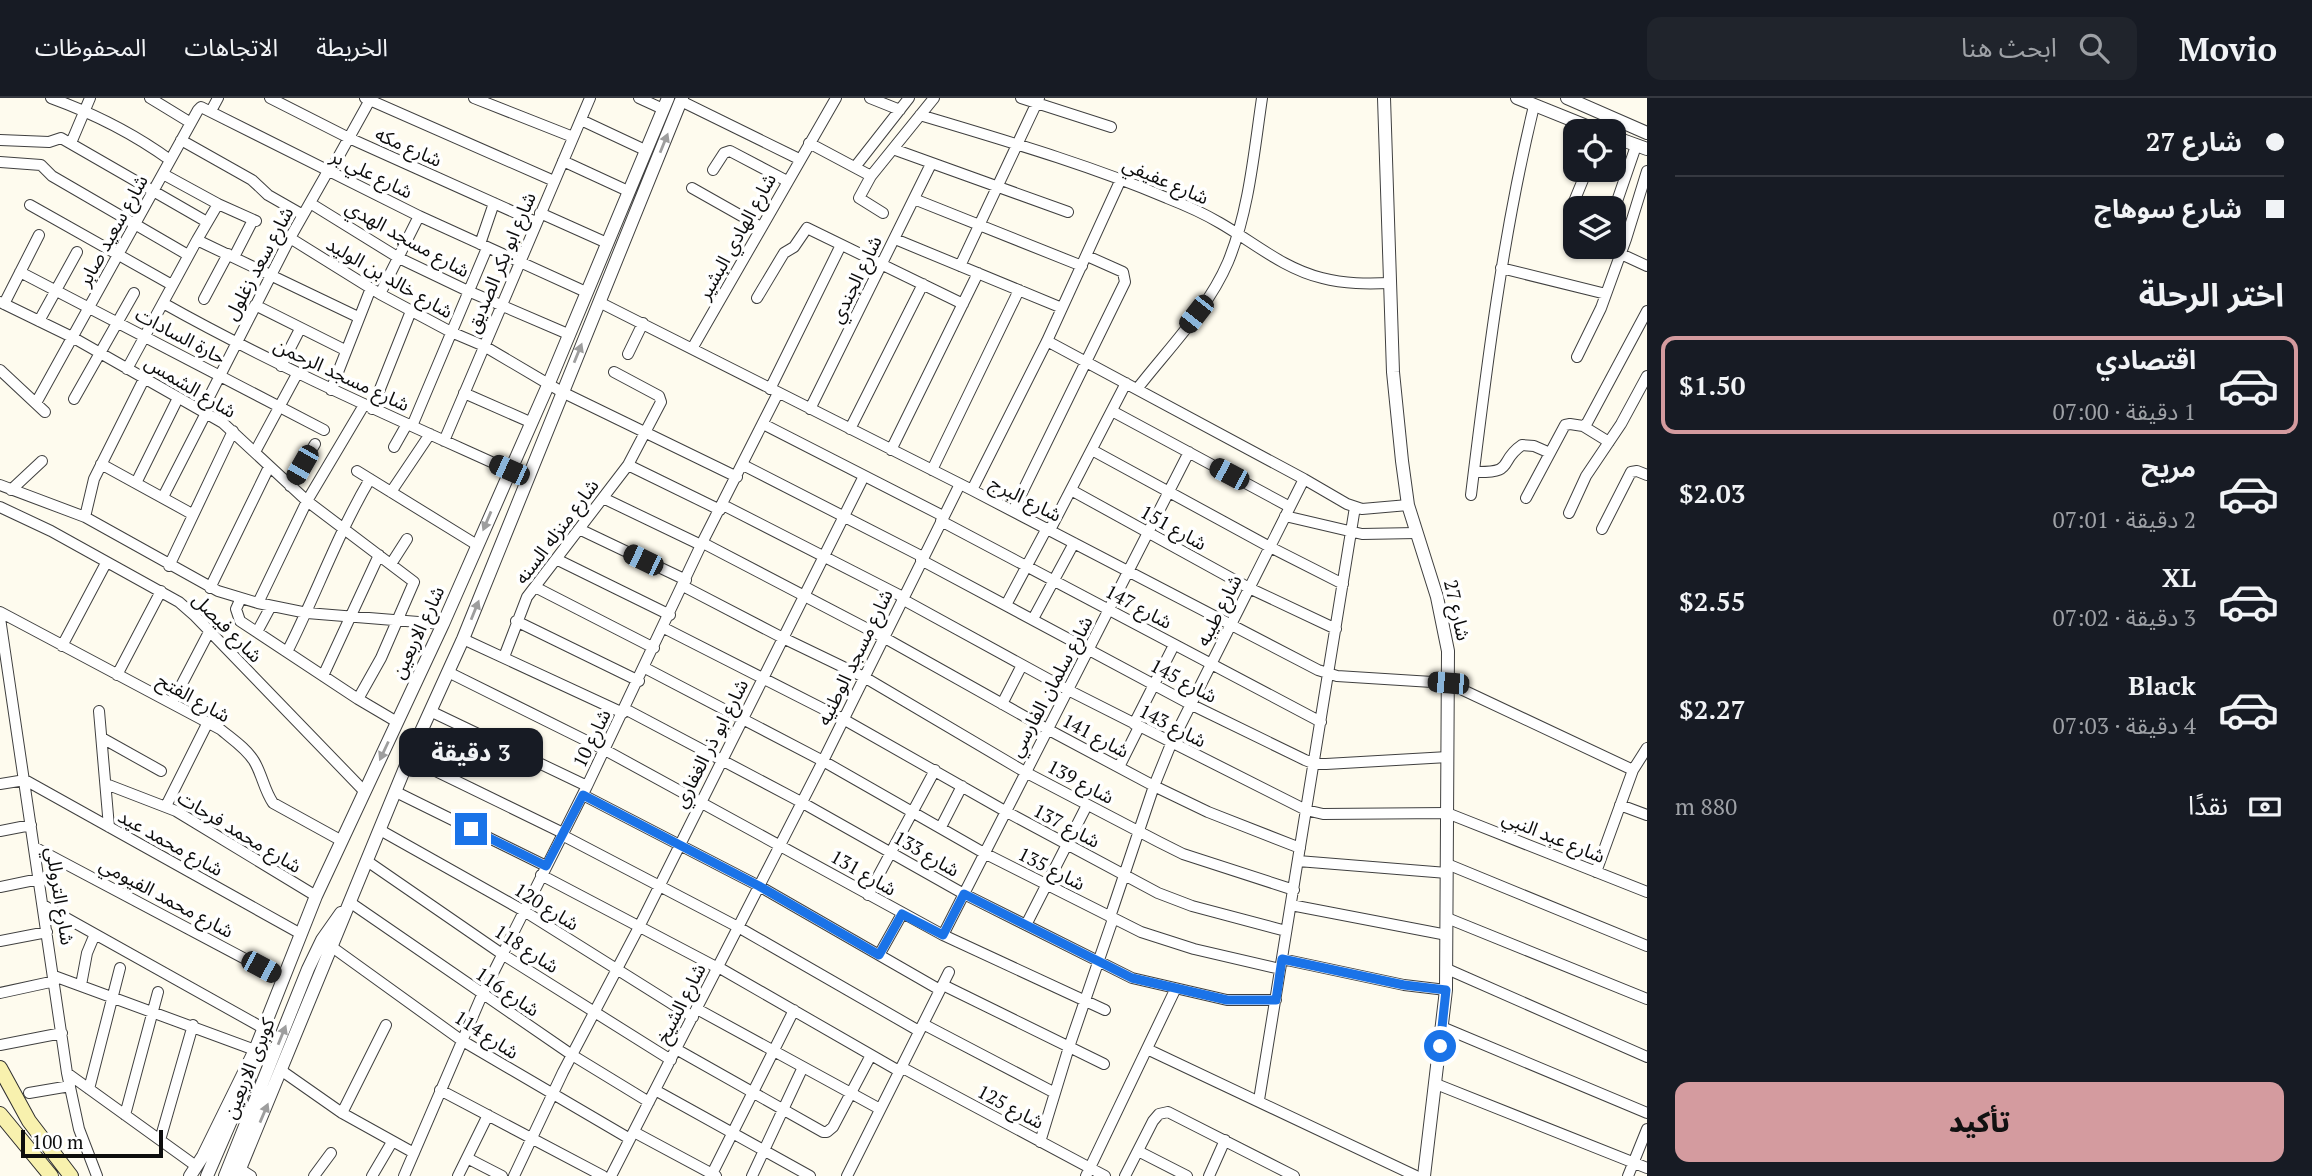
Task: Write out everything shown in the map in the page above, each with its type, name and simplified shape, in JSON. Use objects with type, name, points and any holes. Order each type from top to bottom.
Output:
[{"type":"main road","points":[[0,1068],[13,1095],[71,1176]]},
{"type":"main road","points":[[0,1107],[13,1095]]},
{"type":"main road","points":[[0,1114],[51,1176]]},
{"type":"street","points":[[51,98],[122,128],[170,160]]},
{"type":"street","points":[[66,141],[90,98]]},
{"type":"street","points":[[150,98],[191,123]]},
{"type":"street","points":[[211,111],[218,98]]},
{"type":"street","name":"شارع مكه","points":[[270,98],[349,138],[494,203],[607,243]]},
{"type":"street","points":[[474,98],[573,137]]},
{"type":"street","name":"شارع ابو بكر الصديق","points":[[444,440],[590,98]]},
{"type":"street","points":[[639,98],[665,104]]},
{"type":"street","points":[[870,98],[900,110]]},
{"type":"street","points":[[855,167],[909,98]]},
{"type":"street","points":[[883,213],[859,200],[859,196],[871,176],[934,98]]},
{"type":"street","points":[[1021,98],[1037,100],[1111,127]]},
{"type":"street","points":[[1006,605],[1112,411],[1214,288],[1228,262],[1250,177],[1262,98]]},
{"type":"street","name":"شارع 27","points":[[1384,98],[1393,372],[1408,505],[1444,626],[1448,651],[1447,969],[1424,1176]]},
{"type":"street","points":[[1517,98],[1542,104],[1574,119]]},
{"type":"street","points":[[369,99],[554,181]]},
{"type":"street","name":"شارع سعد زغلول","points":[[163,497],[255,305],[369,99]]},
{"type":"street","name":"شارع الهادي البشير","points":[[693,347],[833,99]]},
{"type":"street","points":[[1571,99],[1647,133]]},
{"type":"street","points":[[236,1173],[282,1070],[409,758],[463,639],[682,100],[799,159]]},
{"type":"street","points":[[960,266],[1037,100]]},
{"type":"street","name":"شارع الاربعين","points":[[193,1171],[255,1050],[316,896],[443,624],[549,383],[665,104]]},
{"type":"street","points":[[1471,495],[1501,268],[1520,161],[1542,104]]},
{"type":"street","name":"شارع سعيد صابر","points":[[36,403],[199,108],[204,107],[211,111]]},
{"type":"street","name":"شارع علي بر","points":[[211,111],[419,216],[586,292]]},
{"type":"street","name":"شارع عفيفي","points":[[920,115],[1121,179],[1192,209],[1298,270],[1320,278],[1342,282],[1391,283]]},
{"type":"street","points":[[581,120],[645,150]]},
{"type":"street","points":[[0,140],[66,141],[207,222]]},
{"type":"street","points":[[181,141],[252,180],[268,195],[303,215]]},
{"type":"street","points":[[809,143],[871,176]]},
{"type":"street","points":[[1620,196],[1642,148]]},
{"type":"street","points":[[893,149],[1069,212]]},
{"type":"street","points":[[713,170],[724,153],[730,151],[787,181]]},
{"type":"street","points":[[563,161],[628,191]]},
{"type":"street","points":[[0,162],[39,164],[52,176],[188,255]]},
{"type":"street","name":"شارع الجندي","points":[[810,409],[931,164]]},
{"type":"street","points":[[1626,229],[1647,171]]},
{"type":"street","points":[[163,174],[254,220],[204,299]]},
{"type":"street","points":[[972,490],[1062,308],[1121,179]]},
{"type":"street","points":[[692,188],[761,227]]},
{"type":"street","points":[[914,199],[978,225],[1123,272],[1126,278],[1013,511]]},
{"type":"street","name":"شارع مسجد الهدي","points":[[310,203],[399,258],[568,334]]},
{"type":"street","points":[[394,447],[409,425],[468,291],[494,203]]},
{"type":"street","points":[[127,369],[218,204]]},
{"type":"street","points":[[30,205],[172,285]]},
{"type":"street","points":[[331,390],[358,317],[399,258],[419,216]]},
{"type":"street","points":[[757,298],[784,253],[794,247],[804,230],[809,229],[963,304]]},
{"type":"street","points":[[2,303],[39,234]]},
{"type":"street","name":"شارع خالد بن الوليد","points":[[290,238],[411,311],[484,346],[562,392],[737,477]]},
{"type":"street","points":[[895,239],[1062,308]]},
{"type":"street","points":[[197,240],[358,317]]},
{"type":"street","name":"شارع 10","points":[[404,1176],[482,995],[585,791],[702,544],[763,424],[774,391],[841,245]]},
{"type":"street","points":[[38,321],[77,252]]},
{"type":"street","points":[[1626,252],[1647,266]]},
{"type":"street","points":[[1577,357],[1606,294],[1616,259]]},
{"type":"street","points":[[1501,268],[1606,294]]},
{"type":"street","name":"حارة السادات","points":[[20,272],[324,430]]},
{"type":"street","points":[[891,450],[978,273]]},
{"type":"street","points":[[850,429],[923,284]]},
{"type":"street","points":[[932,470],[1019,290]]},
{"type":"street","points":[[74,399],[134,293]]},
{"type":"street","name":"شارع البرج","points":[[599,302],[693,347],[774,391],[1049,529],[1230,626],[1328,674],[1448,683]]},
{"type":"street","name":"شارع الشمس","points":[[2,303],[72,337],[233,431],[307,501],[415,582],[398,621]]},
{"type":"street","name":"شارع مسجد الرحمن","points":[[163,303],[297,374],[509,470]]},
{"type":"street","points":[[255,305],[345,350]]},
{"type":"street","points":[[258,603],[307,501],[368,407],[411,311]]},
{"type":"street","points":[[1584,426],[1647,311]]},
{"type":"street","points":[[628,354],[643,323]]},
{"type":"street","points":[[281,366],[300,329]]},
{"type":"street","points":[[1046,341],[1355,507],[1370,509],[1408,505]]},
{"type":"street","points":[[0,370],[46,412]]},
{"type":"street","name":"شارع منزله السنه","points":[[504,657],[516,621],[535,587],[628,465],[662,402],[661,397],[614,372]]},
{"type":"street","points":[[254,452],[297,374]]},
{"type":"street","points":[[1569,513],[1587,476],[1621,424],[1647,376]]},
{"type":"street","points":[[85,517],[90,491],[101,464],[144,379]]},
{"type":"street","points":[[464,393],[530,422]]},
{"type":"street","points":[[136,483],[178,398]]},
{"type":"street","points":[[1112,411],[1189,452],[1287,511],[1352,533],[1416,533]]},
{"type":"street","name":"شارع 147","points":[[763,424],[1321,722]]},
{"type":"street","points":[[1526,498],[1565,425],[1584,426],[1609,442]]},
{"type":"street","points":[[169,566],[233,431]]},
{"type":"street","points":[[391,492],[430,435]]},
{"type":"street","points":[[290,486],[315,444]]},
{"type":"street","points":[[1474,471],[1500,470],[1522,445],[1534,446],[1550,453]]},
{"type":"street","points":[[1092,450],[1343,584]]},
{"type":"street","name":"شارع سلمان الفارسي","points":[[943,935],[1189,452]]},
{"type":"street","points":[[6,487],[42,461]]},
{"type":"street","points":[[101,464],[192,514]]},
{"type":"street","name":"شارع 143","points":[[628,465],[823,556],[1068,690],[1306,810],[1323,814],[1447,813]]},
{"type":"street","name":"شارع 145","points":[[743,465],[844,516],[1190,704],[1315,764],[1448,757]]},
{"type":"street","points":[[210,588],[269,467]]},
{"type":"street","points":[[357,471],[477,545]]},
{"type":"street","points":[[1602,529],[1629,474],[1634,471],[1647,475]]},
{"type":"street","name":"شارع ابو ذر الغفاري","points":[[513,1176],[864,476]]},
{"type":"street","points":[[287,652],[307,613],[342,528],[370,479]]},
{"type":"street","name":"شارع طيبه","points":[[1040,1142],[1154,786],[1190,704],[1304,479]]},
{"type":"street","name":"شارع مسجد الوطنيه","points":[[779,844],[960,484]]},
{"type":"street","points":[[6,487],[85,517],[210,588],[241,598],[307,613],[443,624]]},
{"type":"street","name":"شارع 151","points":[[1071,490],[1249,588],[1336,629]]},
{"type":"street","name":"شارع 141","points":[[603,498],[702,544],[883,637],[1154,786],[1208,812],[1300,848]]},
{"type":"street","name":"شارع فيصل","points":[[0,507],[51,531],[179,602],[365,792]]},
{"type":"street","points":[[1259,1100],[1355,507]]},
{"type":"street","name":"شارع 139","points":[[579,529],[685,583],[783,638],[864,677],[1025,772],[1139,832],[1183,854],[1294,890]]},
{"type":"street","points":[[391,564],[407,539]]},
{"type":"street","points":[[1033,619],[1074,542]]},
{"type":"street","points":[[323,676],[379,555]]},
{"type":"street","points":[[556,559],[670,615]]},
{"type":"street","points":[[62,646],[106,563]]},
{"type":"street","points":[[535,587],[654,648]]},
{"type":"street","points":[[117,675],[161,591]]},
{"type":"street","points":[[241,598],[236,609],[240,621],[397,722]]},
{"type":"street","points":[[257,632],[271,606]]},
{"type":"street","name":"شارع الفتح","points":[[0,612],[208,722],[245,750],[254,761],[273,803],[342,841]]},
{"type":"street","name":"شارع التروللي","points":[[0,618],[69,1086],[79,1129],[97,1176]]},
{"type":"street","points":[[358,699],[398,621]]},
{"type":"street","points":[[516,621],[639,681]]},
{"type":"street","name":"شارع 137","points":[[664,628],[843,719],[1067,845],[1175,901],[1286,931]]},
{"type":"street","points":[[172,703],[209,632]]},
{"type":"street","points":[[463,639],[624,711]]},
{"type":"street","points":[[1119,767],[1174,645]]},
{"type":"street","points":[[1002,704],[1022,665]]},
{"type":"street","name":"شارع 135","points":[[645,668],[823,761],[985,853],[1112,918],[1167,942],[1281,964],[1446,990]]},
{"type":"street","name":"شارع 131","points":[[447,672],[605,750],[902,914],[1105,1010]]},
{"type":"street","points":[[1448,683],[1633,771]]},
{"type":"street","points":[[0,705],[13,703]]},
{"type":"street","points":[[99,711],[109,827]]},
{"type":"street","points":[[430,711],[502,746],[942,988],[1104,1064]]},
{"type":"street","name":"شارع 133","points":[[624,711],[801,802],[964,894],[1132,978],[1227,1000],[1276,1000]]},
{"type":"street","points":[[166,806],[208,722]]},
{"type":"street","points":[[102,738],[161,771]]},
{"type":"street","points":[[494,764],[502,746]]},
{"type":"street","points":[[1595,872],[1633,771],[1647,747]]},
{"type":"street","points":[[409,758],[562,834],[921,1027],[1055,1093]]},
{"type":"street","points":[[868,895],[935,770]]},
{"type":"street","points":[[0,784],[25,780]]},
{"type":"street","name":"شارع محمد عيد","points":[[25,780],[301,934]]},
{"type":"street","name":"شارع محمد فرحات","points":[[106,784],[186,816],[316,896]]},
{"type":"street","points":[[941,827],[962,786]]},
{"type":"street","name":"شارع 125","points":[[396,792],[544,870],[639,927],[718,967],[871,1055],[1040,1142],[1088,1172],[1105,1176]]},
{"type":"street","points":[[1026,925],[1087,805]]},
{"type":"street","points":[[1620,806],[1647,815]]},
{"type":"street","name":"شارع عبد النبي","points":[[1447,813],[1645,892]]},
{"type":"street","points":[[0,831],[31,825]]},
{"type":"street","name":"شارع 120","points":[[380,830],[524,911],[616,970],[880,1109]]},
{"type":"street","name":"شارع الشيخ","points":[[617,1174],[632,1136],[779,844]]},
{"type":"street","name":"شارع محمد الفيومي","points":[[34,847],[283,979]]},
{"type":"street","name":"شارع 118","points":[[367,861],[502,954],[671,1060]]},
{"type":"street","points":[[1298,861],[1447,869],[1647,946]]},
{"type":"street","points":[[1645,892],[1647,878]]},
{"type":"street","points":[[0,887],[39,879]]},
{"type":"street","name":"كوبرى الاربعين","points":[[207,1176],[313,927],[316,896]]},
{"type":"street","name":"كوبرى الاربعين","points":[[236,1173],[308,969],[326,934],[351,902]]},
{"type":"street","name":"شارع 116","points":[[351,902],[482,995],[649,1102]]},
{"type":"street","points":[[43,905],[263,1028]]},
{"type":"street","points":[[1291,905],[1447,935]]},
{"type":"street","points":[[879,955],[902,914]]},
{"type":"street","points":[[1447,918],[1647,999]]},
{"type":"street","points":[[0,941],[47,932]]},
{"type":"street","points":[[81,985],[87,953],[95,934]]},
{"type":"street","name":"شارع 114","points":[[332,947],[461,1040],[553,1096],[713,1175]]},
{"type":"street","points":[[89,1089],[120,968]]},
{"type":"street","points":[[1447,969],[1647,1057]]},
{"type":"street","points":[[847,1176],[949,972]]},
{"type":"street","points":[[0,993],[55,978],[114,996],[255,1050]]},
{"type":"street","points":[[1088,1172],[1175,990]]},
{"type":"street","points":[[125,1115],[158,992]]},
{"type":"street","points":[[713,1175],[794,1010]]},
{"type":"street","points":[[160,1140],[193,1026]]},
{"type":"street","points":[[342,1113],[386,1026]]},
{"type":"street","points":[[1442,1027],[1647,1113]]},
{"type":"street","points":[[0,1045],[62,1034]]},
{"type":"street","points":[[676,1049],[823,1132],[833,1127],[871,1055]]},
{"type":"street","points":[[1147,1049],[1416,1176]]},
{"type":"street","points":[[752,1176],[803,1067]]},
{"type":"street","points":[[282,1070],[342,1113],[414,1153]]},
{"type":"street","points":[[67,1073],[160,1140],[193,1171]]},
{"type":"street","points":[[1436,1084],[1647,1168]]},
{"type":"street","points":[[29,1093],[69,1086]]},
{"type":"street","points":[[440,1090],[603,1176]]},
{"type":"street","points":[[656,1090],[810,1176]]},
{"type":"street","points":[[1125,1176],[1153,1121],[1159,1114],[1168,1112],[1294,1176]]},
{"type":"street","points":[[458,1176],[488,1115]]},
{"type":"street","points":[[1628,1176],[1647,1129]]},
{"type":"street","points":[[1209,1176],[1224,1140]]},
{"type":"street","points":[[372,1176],[392,1142]]},
{"type":"street","points":[[1138,1151],[1187,1176]]},
{"type":"street","points":[[314,1176],[331,1153]]},
{"type":"street","points":[[467,1158],[502,1176]]},
{"type":"route","points":[[471,829],[546,866],[583,795],[759,886],[879,955],[902,914],[943,935],[964,894],[1132,978],[1175,990],[1227,1000],[1276,1000],[1282,959],[1404,985],[1446,990],[1440,1046]]}]
